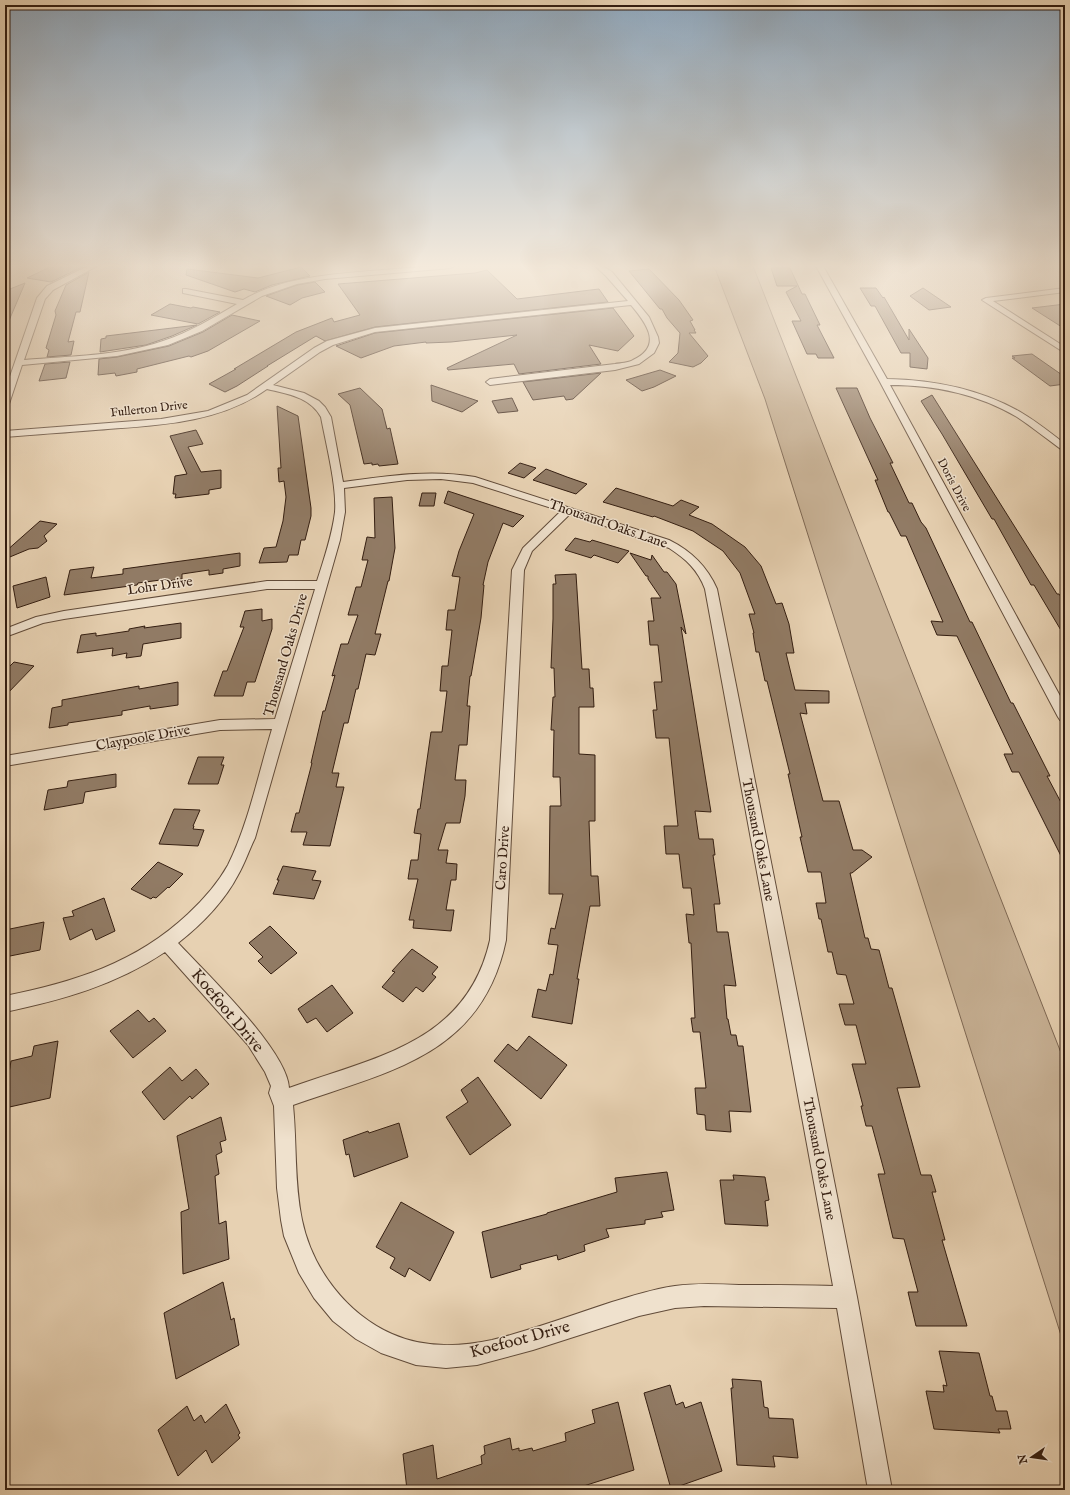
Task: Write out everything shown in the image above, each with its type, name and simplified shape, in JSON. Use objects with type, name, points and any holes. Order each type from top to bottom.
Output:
[{"type":"street","points":[[5,404],[28,336]]},
{"type":"street","points":[[19,364],[117,354],[151,347],[182,336]]},
{"type":"street","name":"Fullerton Drive","points":[[5,434],[178,420],[210,413],[234,404],[267,386],[317,350],[338,340],[353,336]]},
{"type":"street","points":[[490,382],[610,368],[639,360],[651,352],[655,341],[653,336]]},
{"type":"street","name":"Doris Drive","points":[[858,336],[1065,717]]},
{"type":"street","points":[[1041,336],[1065,351]]},
{"type":"street","points":[[884,382],[930,385],[977,395],[1013,411],[1065,448]]},
{"type":"street","name":"Thousand Oaks Drive","points":[[5,1004],[64,991],[86,984],[128,966],[149,954],[196,916],[213,899],[232,872],[247,838],[336,540],[340,512],[339,486],[326,417],[322,408],[301,395],[267,386]]},
{"type":"street","name":"Thousand Oaks Lane","points":[[339,486],[417,476],[458,477],[485,482],[676,547],[694,560],[708,580],[846,1297],[880,1490]]},
{"type":"street","name":"Caro Drive","points":[[282,1100],[400,1059],[429,1043],[447,1030],[469,1008],[489,975],[498,940],[518,570],[527,550],[568,510]]},
{"type":"street","name":"Lohr Drive","points":[[5,633],[40,620],[72,614],[267,585],[322,584]]},
{"type":"street","name":"Claypoole Drive","points":[[5,762],[220,724],[281,724]]},
{"type":"street","name":"Koefoot Drive","points":[[166,941],[254,1039],[272,1066],[280,1086],[284,1106],[288,1201],[295,1236],[309,1270],[324,1296],[347,1320],[373,1338],[401,1350],[433,1356],[455,1356],[498,1350],[675,1297],[704,1295],[846,1297]]},
{"type":"shaded area","points":[[741,336],[780,336],[1065,1063],[1065,1348],[765,399]]},
{"type":"building","points":[[50,336],[70,336],[68,342],[74,341],[71,355],[47,357],[49,350],[46,348]]},
{"type":"building","points":[[106,336],[173,336],[146,345],[100,352],[101,339],[106,338]]},
{"type":"building","points":[[194,336],[234,336],[208,351],[191,357],[189,356],[137,369],[137,372],[116,376],[115,373],[98,375],[99,359],[117,357],[169,346]]},
{"type":"building","points":[[290,336],[344,336],[325,341],[316,336],[225,392],[209,384],[236,369],[234,369]]},
{"type":"building","points":[[367,336],[510,336],[394,346],[361,358],[336,346]]},
{"type":"building","points":[[515,336],[634,336],[618,351],[589,345],[601,364],[519,374],[514,364],[448,370],[447,368]]},
{"type":"building","points":[[680,336],[691,336],[708,356],[701,363],[693,367],[669,362],[678,353]]},
{"type":"building","points":[[799,336],[823,336],[834,358],[818,358],[816,354],[807,354]]},
{"type":"building","points":[[891,336],[907,336],[909,340],[909,336],[913,336],[928,358],[927,369],[910,367],[910,353],[901,353]]},
{"type":"building","points":[[1032,354],[1065,377],[1065,384],[1050,386],[1012,358],[1015,358],[1012,356]]},
{"type":"building","points":[[70,362],[66,378],[39,381],[45,364]]},
{"type":"building","points":[[660,370],[676,376],[642,391],[626,380]]},
{"type":"building","points":[[601,373],[573,399],[566,400],[564,396],[533,400],[523,382]]},
{"type":"building","points":[[431,385],[478,401],[462,412],[432,401]]},
{"type":"building","points":[[360,388],[382,409],[387,429],[390,428],[398,464],[379,466],[378,464],[372,465],[372,463],[364,464],[350,405],[338,394]]},
{"type":"building","points":[[836,388],[857,388],[870,418],[893,463],[890,463],[909,503],[912,503],[921,522],[926,528],[970,622],[972,622],[1011,703],[1013,703],[1050,776],[1047,776],[1065,810],[1065,864],[1019,772],[1012,772],[1004,754],[1013,754],[957,636],[937,635],[931,621],[943,622],[906,536],[901,536],[888,512],[875,480],[878,480]]},
{"type":"building","points":[[932,395],[1057,594],[1059,594],[1065,603],[1065,637],[1034,585],[1031,585],[994,519],[992,519],[921,401]]},
{"type":"building","points":[[512,398],[518,411],[498,413],[492,401]]},
{"type":"building","points":[[277,406],[298,416],[311,516],[305,540],[301,540],[298,555],[289,555],[287,562],[259,563],[264,548],[276,547],[283,521],[286,497],[284,481],[279,482],[278,468],[281,468]]},
{"type":"building","points":[[196,430],[203,444],[188,447],[201,472],[221,470],[221,488],[209,490],[209,494],[175,498],[176,494],[173,494],[175,476],[187,474],[170,436]]},
{"type":"building","points":[[520,463],[536,468],[524,478],[508,473]]},
{"type":"building","points":[[546,469],[587,484],[576,494],[533,480]]},
{"type":"building","points":[[616,488],[673,506],[681,500],[699,507],[689,515],[712,524],[745,547],[761,566],[776,604],[782,603],[789,624],[794,653],[786,653],[795,690],[829,691],[829,703],[805,703],[807,714],[800,713],[823,801],[839,801],[853,850],[862,850],[872,857],[850,873],[865,938],[868,938],[871,949],[879,950],[889,988],[892,988],[920,1087],[897,1088],[921,1175],[931,1175],[936,1192],[932,1192],[945,1240],[942,1240],[967,1326],[916,1326],[908,1292],[918,1292],[904,1239],[893,1238],[878,1174],[885,1174],[872,1126],[866,1126],[861,1106],[863,1106],[852,1064],[866,1064],[856,1025],[845,1025],[839,1004],[854,1004],[846,975],[837,974],[832,952],[828,952],[821,919],[819,919],[816,903],[826,903],[821,872],[808,872],[788,774],[790,774],[767,681],[765,681],[759,652],[756,652],[754,633],[749,614],[755,614],[740,573],[723,551],[693,531],[654,516],[653,517],[603,502]]},
{"type":"building","points":[[448,491],[524,516],[513,527],[503,523],[488,562],[483,585],[481,618],[470,676],[467,706],[470,706],[467,745],[459,745],[455,780],[466,780],[465,796],[460,823],[446,823],[438,850],[448,850],[446,863],[457,864],[456,880],[451,880],[446,910],[454,910],[451,931],[413,928],[414,920],[409,920],[418,879],[408,879],[411,860],[418,860],[421,834],[414,833],[418,809],[420,809],[431,732],[442,732],[447,691],[440,691],[442,666],[448,666],[452,630],[446,630],[448,610],[455,610],[460,577],[452,576],[459,551],[474,514],[444,503]]},
{"type":"building","points":[[422,493],[436,493],[434,506],[419,506]]},
{"type":"building","points":[[392,497],[395,548],[389,581],[375,634],[381,634],[375,655],[366,654],[348,723],[344,723],[332,773],[339,773],[336,787],[344,787],[330,846],[303,845],[307,832],[291,832],[296,813],[299,813],[312,763],[323,711],[325,711],[335,675],[332,676],[341,644],[348,644],[358,615],[348,615],[356,587],[361,587],[368,560],[362,560],[367,537],[375,538],[374,498]]},
{"type":"building","points":[[40,521],[57,524],[44,536],[47,541],[38,548],[29,549],[5,559],[5,552]]},
{"type":"building","points":[[575,538],[590,542],[592,540],[629,551],[618,563],[594,555],[591,558],[565,550]]},
{"type":"building","points":[[240,553],[240,566],[223,569],[223,573],[209,575],[209,570],[182,574],[182,579],[168,581],[168,579],[138,583],[137,585],[64,595],[70,570],[94,567],[91,578],[123,574],[123,569]]},
{"type":"building","points":[[630,553],[651,560],[652,555],[664,572],[667,572],[676,584],[686,634],[681,627],[711,812],[695,811],[699,839],[713,839],[715,855],[713,855],[720,904],[714,904],[717,932],[728,932],[736,986],[724,985],[727,1019],[731,1035],[736,1035],[738,1046],[743,1046],[751,1112],[729,1111],[731,1132],[706,1130],[705,1115],[697,1114],[695,1088],[706,1088],[700,1032],[693,1032],[691,1018],[695,1018],[691,943],[689,943],[686,914],[694,915],[691,888],[683,888],[679,854],[666,854],[664,826],[678,826],[669,738],[656,738],[653,710],[657,710],[654,682],[662,682],[658,645],[650,645],[648,621],[654,621],[651,598],[661,598],[648,579],[648,576],[646,576]]},
{"type":"building","points":[[576,574],[582,669],[589,669],[590,688],[593,688],[594,707],[579,707],[579,754],[595,755],[595,821],[589,821],[591,876],[598,876],[600,906],[590,906],[577,979],[579,979],[572,1024],[532,1017],[538,989],[546,991],[550,974],[553,975],[558,945],[548,944],[551,928],[555,929],[563,894],[549,894],[550,806],[561,806],[560,777],[553,777],[554,730],[551,730],[553,697],[555,697],[554,668],[551,668],[553,584],[556,584],[555,575]]},
{"type":"building","points":[[46,577],[50,597],[17,608],[13,586]]},
{"type":"building","points":[[262,609],[262,621],[272,619],[272,629],[255,682],[247,682],[243,696],[214,696],[223,671],[227,671],[244,627],[240,627],[245,611]]},
{"type":"building","points":[[181,623],[181,638],[143,644],[141,656],[126,658],[127,653],[112,656],[113,648],[77,653],[81,635],[96,633],[96,636],[129,631],[129,629],[145,626],[144,628]]},
{"type":"building","points":[[14,662],[34,666],[5,696],[5,671]]},
{"type":"building","points":[[178,682],[178,705],[150,709],[150,706],[122,711],[122,715],[68,723],[68,725],[49,728],[52,708],[62,706],[62,700],[139,686],[139,689]]},
{"type":"building","points":[[198,757],[224,757],[221,765],[224,765],[218,784],[188,784]]},
{"type":"building","points":[[116,774],[116,787],[85,792],[83,803],[44,810],[48,790],[67,787],[68,781]]},
{"type":"building","points":[[174,809],[200,810],[193,826],[193,829],[204,830],[198,846],[159,844]]},
{"type":"building","points":[[158,862],[183,874],[156,898],[153,897],[151,899],[131,889]]},
{"type":"building","points":[[283,866],[316,871],[312,880],[321,881],[314,899],[273,894]]},
{"type":"building","points":[[104,898],[115,931],[96,940],[92,929],[70,940],[63,918],[74,916],[72,911]]},
{"type":"building","points":[[44,922],[40,950],[5,957],[5,930]]},
{"type":"building","points":[[270,926],[297,953],[271,974],[258,961],[263,957],[249,943]]},
{"type":"building","points":[[412,949],[438,967],[432,974],[436,977],[423,992],[416,987],[403,1002],[382,987],[395,972],[392,971]]},
{"type":"building","points":[[332,985],[353,1013],[327,1032],[316,1018],[307,1023],[298,1009]]},
{"type":"building","points":[[138,1010],[149,1022],[154,1018],[166,1031],[133,1058],[110,1031]]},
{"type":"building","points":[[529,1036],[567,1065],[541,1099],[494,1061],[508,1044],[517,1051]]},
{"type":"building","points":[[58,1041],[50,1098],[5,1108],[5,1098],[11,1061],[32,1056],[34,1046]]},
{"type":"building","points":[[170,1067],[182,1081],[196,1069],[209,1084],[192,1099],[190,1096],[164,1120],[142,1092]]},
{"type":"building","points":[[478,1077],[511,1125],[470,1155],[446,1117],[468,1102],[461,1090]]},
{"type":"building","points":[[221,1117],[226,1140],[220,1142],[222,1152],[216,1155],[219,1174],[215,1176],[219,1224],[226,1221],[229,1259],[183,1274],[181,1212],[189,1209],[177,1136]]},
{"type":"building","points":[[399,1123],[408,1157],[354,1177],[349,1154],[346,1155],[343,1140],[368,1131],[369,1133]]},
{"type":"building","points":[[667,1172],[674,1210],[661,1212],[663,1217],[645,1220],[645,1224],[606,1229],[609,1237],[584,1245],[585,1251],[558,1260],[557,1255],[520,1265],[521,1269],[491,1278],[482,1232],[547,1214],[617,1192],[615,1178]]},
{"type":"building","points":[[733,1175],[765,1177],[769,1200],[765,1201],[768,1226],[725,1224],[720,1180],[734,1180]]},
{"type":"building","points":[[401,1202],[454,1232],[430,1281],[409,1268],[405,1277],[390,1268],[395,1258],[376,1247]]},
{"type":"building","points":[[223,1282],[231,1320],[234,1318],[239,1345],[176,1379],[164,1313]]},
{"type":"building","points":[[939,1351],[979,1353],[990,1396],[992,1396],[996,1411],[1007,1411],[1011,1429],[998,1429],[1000,1433],[934,1429],[926,1391],[944,1392],[943,1385],[947,1386]]},
{"type":"building","points":[[732,1379],[761,1381],[764,1407],[768,1408],[769,1418],[793,1419],[798,1458],[773,1456],[775,1467],[737,1465],[731,1388],[733,1388]]},
{"type":"building","points":[[670,1385],[676,1405],[683,1402],[685,1408],[701,1402],[722,1471],[671,1489],[644,1393]]},
{"type":"building","points":[[618,1402],[634,1470],[571,1490],[407,1490],[403,1454],[433,1445],[437,1479],[482,1464],[481,1456],[485,1454],[484,1446],[510,1438],[512,1450],[519,1448],[519,1451],[532,1448],[533,1451],[566,1441],[565,1433],[595,1423],[592,1410]]},
{"type":"building","points":[[226,1404],[240,1433],[238,1435],[240,1438],[212,1463],[206,1450],[178,1476],[158,1430],[187,1406],[194,1421],[201,1415],[205,1423]]}]
